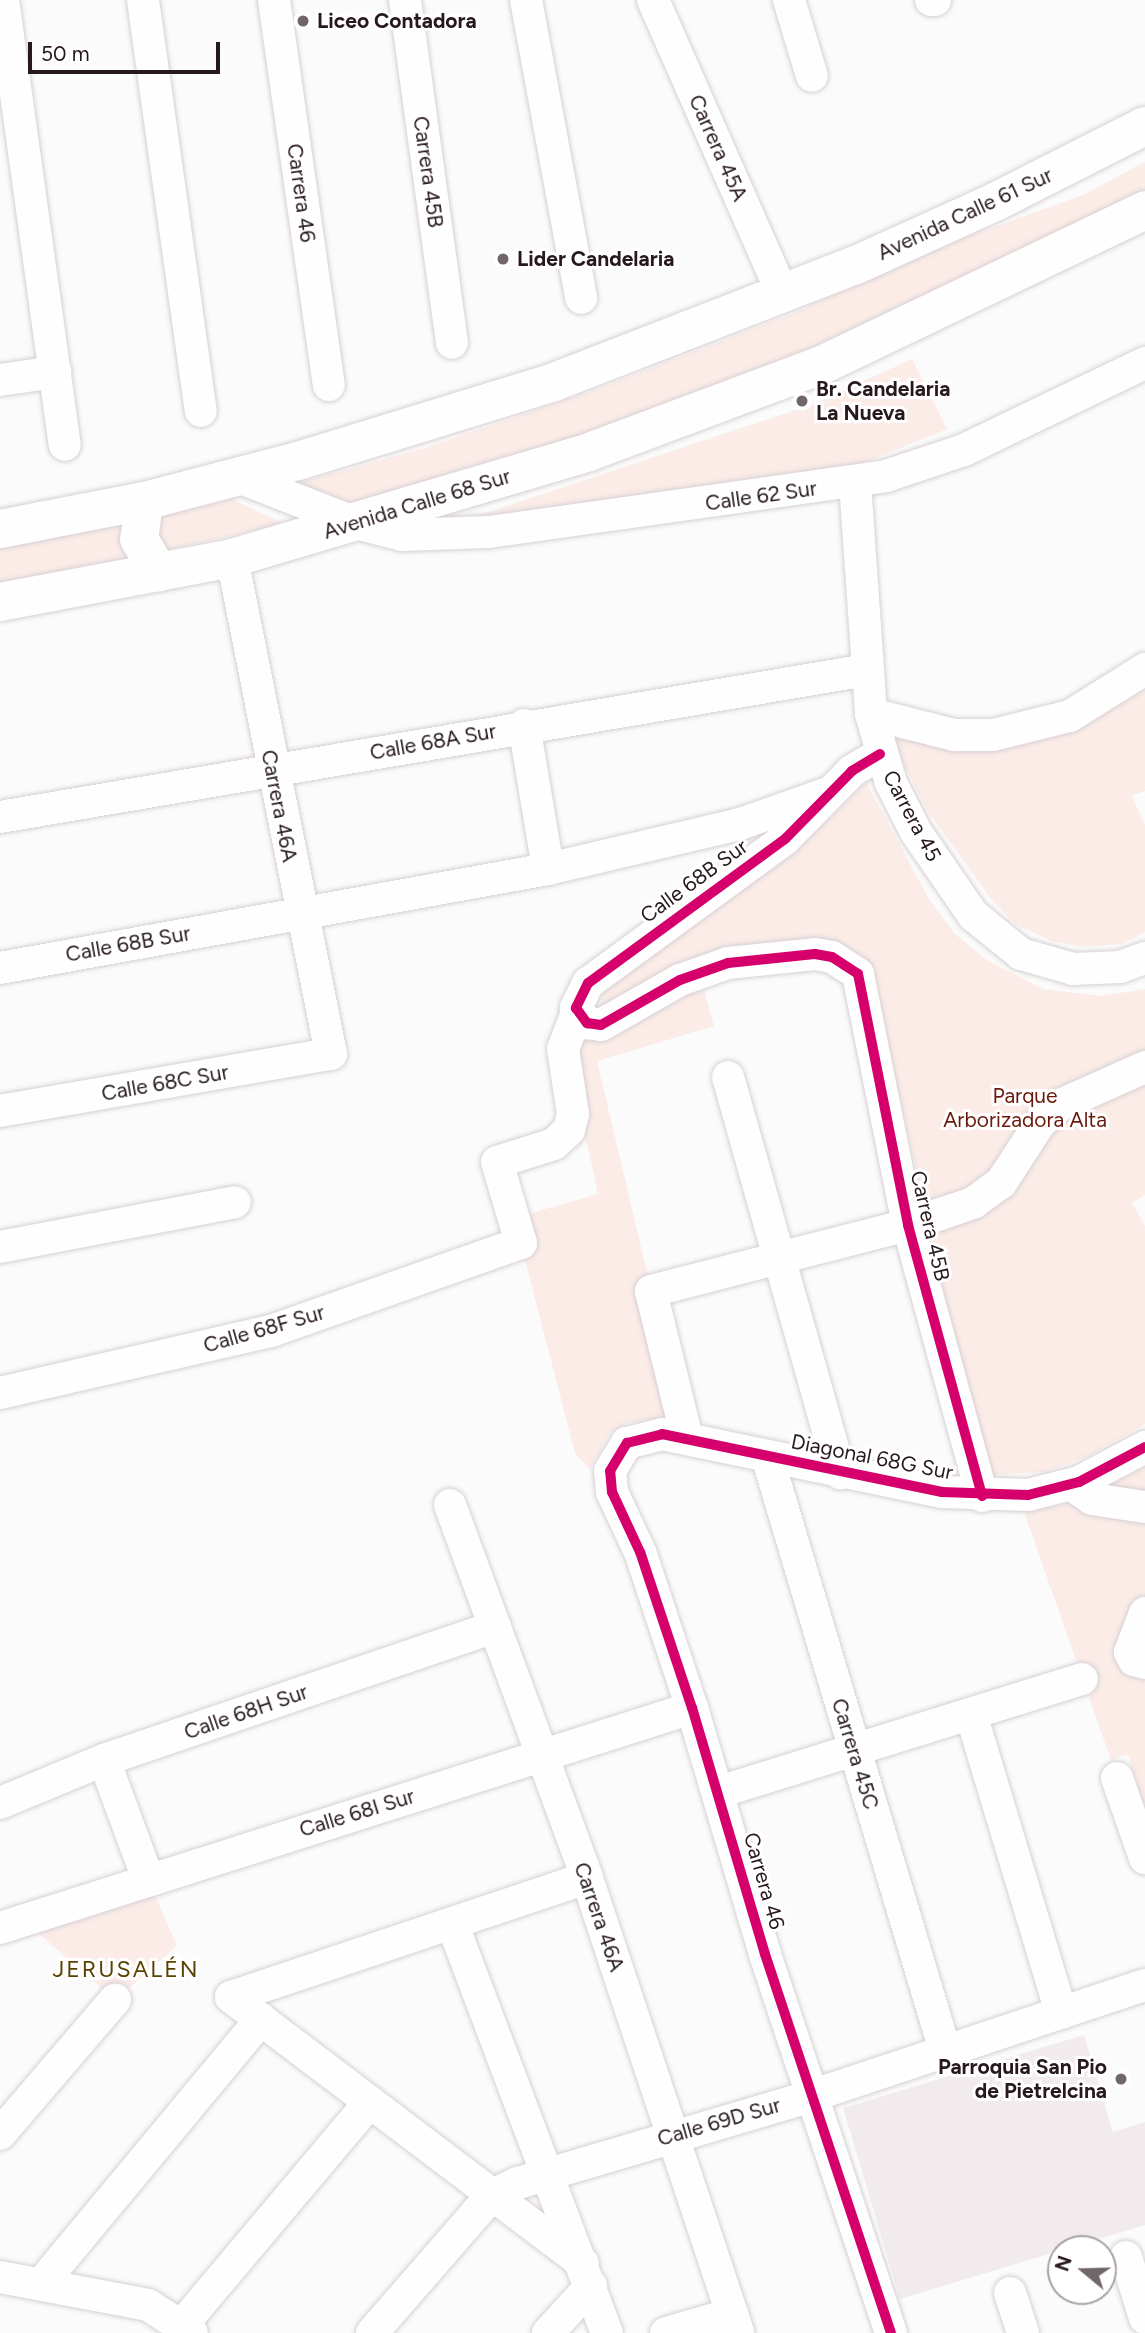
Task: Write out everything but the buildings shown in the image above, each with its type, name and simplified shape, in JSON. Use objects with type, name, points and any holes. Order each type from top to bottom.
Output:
[{"type":"main road","name":"Avenida Calle 61 Sur","points":[[783,296],[982,208],[1145,126]]},
{"type":"main road","name":"Avenida Calle 68 Sur","points":[[0,602],[232,558],[589,452],[822,365],[1145,210]]},
{"type":"main road","points":[[0,528],[144,501],[397,433],[527,391],[783,296]]},
{"type":"main road","points":[[144,501],[139,539],[159,572]]},
{"type":"street","points":[[3,0],[65,445]]},
{"type":"street","points":[[143,0],[201,411]]},
{"type":"street","name":"Carrera 46","points":[[274,0],[329,385]]},
{"type":"street","name":"Carrera 45B","points":[[405,0],[452,344]]},
{"type":"street","points":[[526,0],[580,298]]},
{"type":"street","name":"Carrera 45A","points":[[653,0],[783,296]]},
{"type":"street","points":[[789,0],[812,76]]},
{"type":"street","name":"Calle 62 Sur","points":[[236,476],[356,523],[402,535],[465,535],[855,483],[923,466],[964,450],[1145,363]]},
{"type":"street","points":[[0,380],[55,372]]},
{"type":"street","name":"Carrera 45","points":[[855,483],[871,714],[880,754],[916,832],[973,915],[1021,954],[1073,969],[1098,970],[1145,958]]},
{"type":"street","name":"Carrera 46A","points":[[232,558],[300,913],[331,1055]]},
{"type":"street","points":[[871,714],[974,737],[1070,716],[1145,669]]},
{"type":"street","name":"Calle 68A Sur","points":[[0,817],[524,725],[866,670]]},
{"type":"street","points":[[524,725],[548,869]]},
{"type":"street","name":"Calle 68B Sur","points":[[521,1243],[497,1162],[554,1144],[569,1130],[573,1114],[563,1049],[577,1012],[577,1000],[588,983],[785,839],[860,764],[880,754]]},
{"type":"street","name":"Calle 68B Sur","points":[[0,968],[548,869],[740,824],[830,793]]},
{"type":"street","name":"Carrera 45B","points":[[577,1012],[595,1026],[680,980],[728,963],[815,954],[848,965],[862,984],[908,1225],[982,1496]]},
{"type":"street","name":"Calle 68C Sur","points":[[0,1111],[331,1055]]},
{"type":"street","points":[[687,1438],[651,1290],[908,1225],[973,1203],[1001,1183],[1040,1123],[1060,1105],[1145,1067]]},
{"type":"street","points":[[728,1077],[839,1473]]},
{"type":"street","points":[[0,1247],[235,1202]]},
{"type":"street","name":"Calle 68F Sur","points":[[0,1393],[271,1331],[521,1243]]},
{"type":"street","name":"Diagonal 68G Sur","points":[[627,1443],[648,1434],[687,1438],[839,1473],[982,1496],[1028,1495],[1072,1485],[1145,1447]]},
{"type":"street","name":"Carrera 46","points":[[627,1443],[610,1471],[612,1492],[640,1552],[692,1708],[811,2096],[891,2333]]},
{"type":"street","name":"Carrera 45C","points":[[767,1456],[945,2052]]},
{"type":"street","points":[[1072,1485],[1093,1499],[1145,1507]]},
{"type":"street","name":"Carrera 46A","points":[[450,1505],[587,1878],[735,2323]]},
{"type":"street","points":[[1145,1613],[1130,1653],[1134,1660],[1145,1662]]},
{"type":"street","name":"Calle 68H Sur","points":[[0,1803],[104,1760],[495,1627]]},
{"type":"street","points":[[719,1792],[1082,1679]]},
{"type":"street","name":"Calle 68I Sur","points":[[10,1924],[692,1708]]},
{"type":"street","points":[[971,1714],[1061,2013]]},
{"type":"street","points":[[104,1760],[148,1879]]},
{"type":"street","points":[[1117,1778],[1145,1858]]},
{"type":"street","points":[[587,1878],[231,1997],[494,2195],[587,2274]]},
{"type":"street","points":[[452,1923],[587,2274],[607,2333]]},
{"type":"street","name":"Calle 69D Sur","points":[[494,2195],[548,2172],[811,2096],[1145,1985]]},
{"type":"street","points":[[0,2134],[115,2000]]},
{"type":"street","points":[[42,2283],[261,2019]]},
{"type":"street","points":[[0,2277],[148,2305],[187,2328],[370,2102]]},
{"type":"street","points":[[372,2333],[494,2195]]},
{"type":"street","points":[[1126,2257],[1145,2318]]},
{"type":"street","points":[[548,2333],[587,2274]]},
{"type":"street","points":[[1010,2293],[1023,2333]]},
{"type":"street","points":[[666,2333],[735,2323]]},
{"type":"shaded area","points":[[1084,2035],[1113,2132],[1145,2122],[1145,2225],[1112,2235],[1047,2235],[1047,2255],[900,2299],[843,2108]]},
{"type":"green space","points":[[1145,162],[1145,192],[814,347],[711,387],[577,436],[356,505],[298,483],[425,448],[592,391],[796,312],[969,236],[1083,195]]},
{"type":"green space","points":[[912,359],[947,429],[858,465],[467,519],[811,405]]},
{"type":"green space","points":[[231,499],[285,524],[0,586],[0,547],[107,528]]},
{"type":"green space","points":[[1145,690],[1145,791],[1132,796],[1145,825],[1145,932],[1121,944],[1083,947],[1051,941],[1015,924],[991,899],[927,810],[890,737],[974,750],[1024,744],[1078,728]]},
{"type":"green space","name":"Parque Arborizadora Alta","points":[[866,782],[929,899],[955,934],[988,961],[1043,989],[1101,996],[1145,989],[1145,1195],[1132,1203],[1145,1226],[1145,1424],[1087,1457],[1044,1472],[992,1475],[941,1283],[888,1042],[872,982],[853,950],[818,939],[608,1009],[600,1004],[605,988],[797,851]]},
{"type":"green space","points":[[702,983],[714,1026],[597,1061],[682,1420],[628,1422],[609,1434],[590,1469],[575,1453],[514,1218],[598,1194],[573,1080],[579,1039],[628,1029]]},
{"type":"green space","points":[[1145,1467],[1145,1809],[1128,1754],[1111,1760],[1023,1509],[1060,1506]]},
{"type":"green space","points":[[154,1893],[177,1946],[115,2000],[37,1932]]},
{"type":"cycle path","points":[[880,754],[852,771],[785,839],[588,983],[576,1008],[587,1023],[601,1025],[680,980],[728,963],[815,954],[832,957],[858,974],[908,1225],[982,1496]]},
{"type":"cycle path","points":[[891,2333],[765,1954],[692,1708],[640,1552],[612,1492],[610,1471],[627,1443],[662,1434],[942,1492],[1028,1495],[1079,1482],[1145,1447]]},
{"type":"place","name":"Liceo Contadora","points":[[303,21]]},
{"type":"place","name":"Lider Candelaria","points":[[503,259]]},
{"type":"place","name":"Br. Candelaria La Nueva","points":[[802,401]]},
{"type":"place","name":"Parroquia San Pio de Pietrelcina","points":[[1121,2079]]},
{"type":"district","name":"JERUSALÉN","points":[[126,1969]]}]
